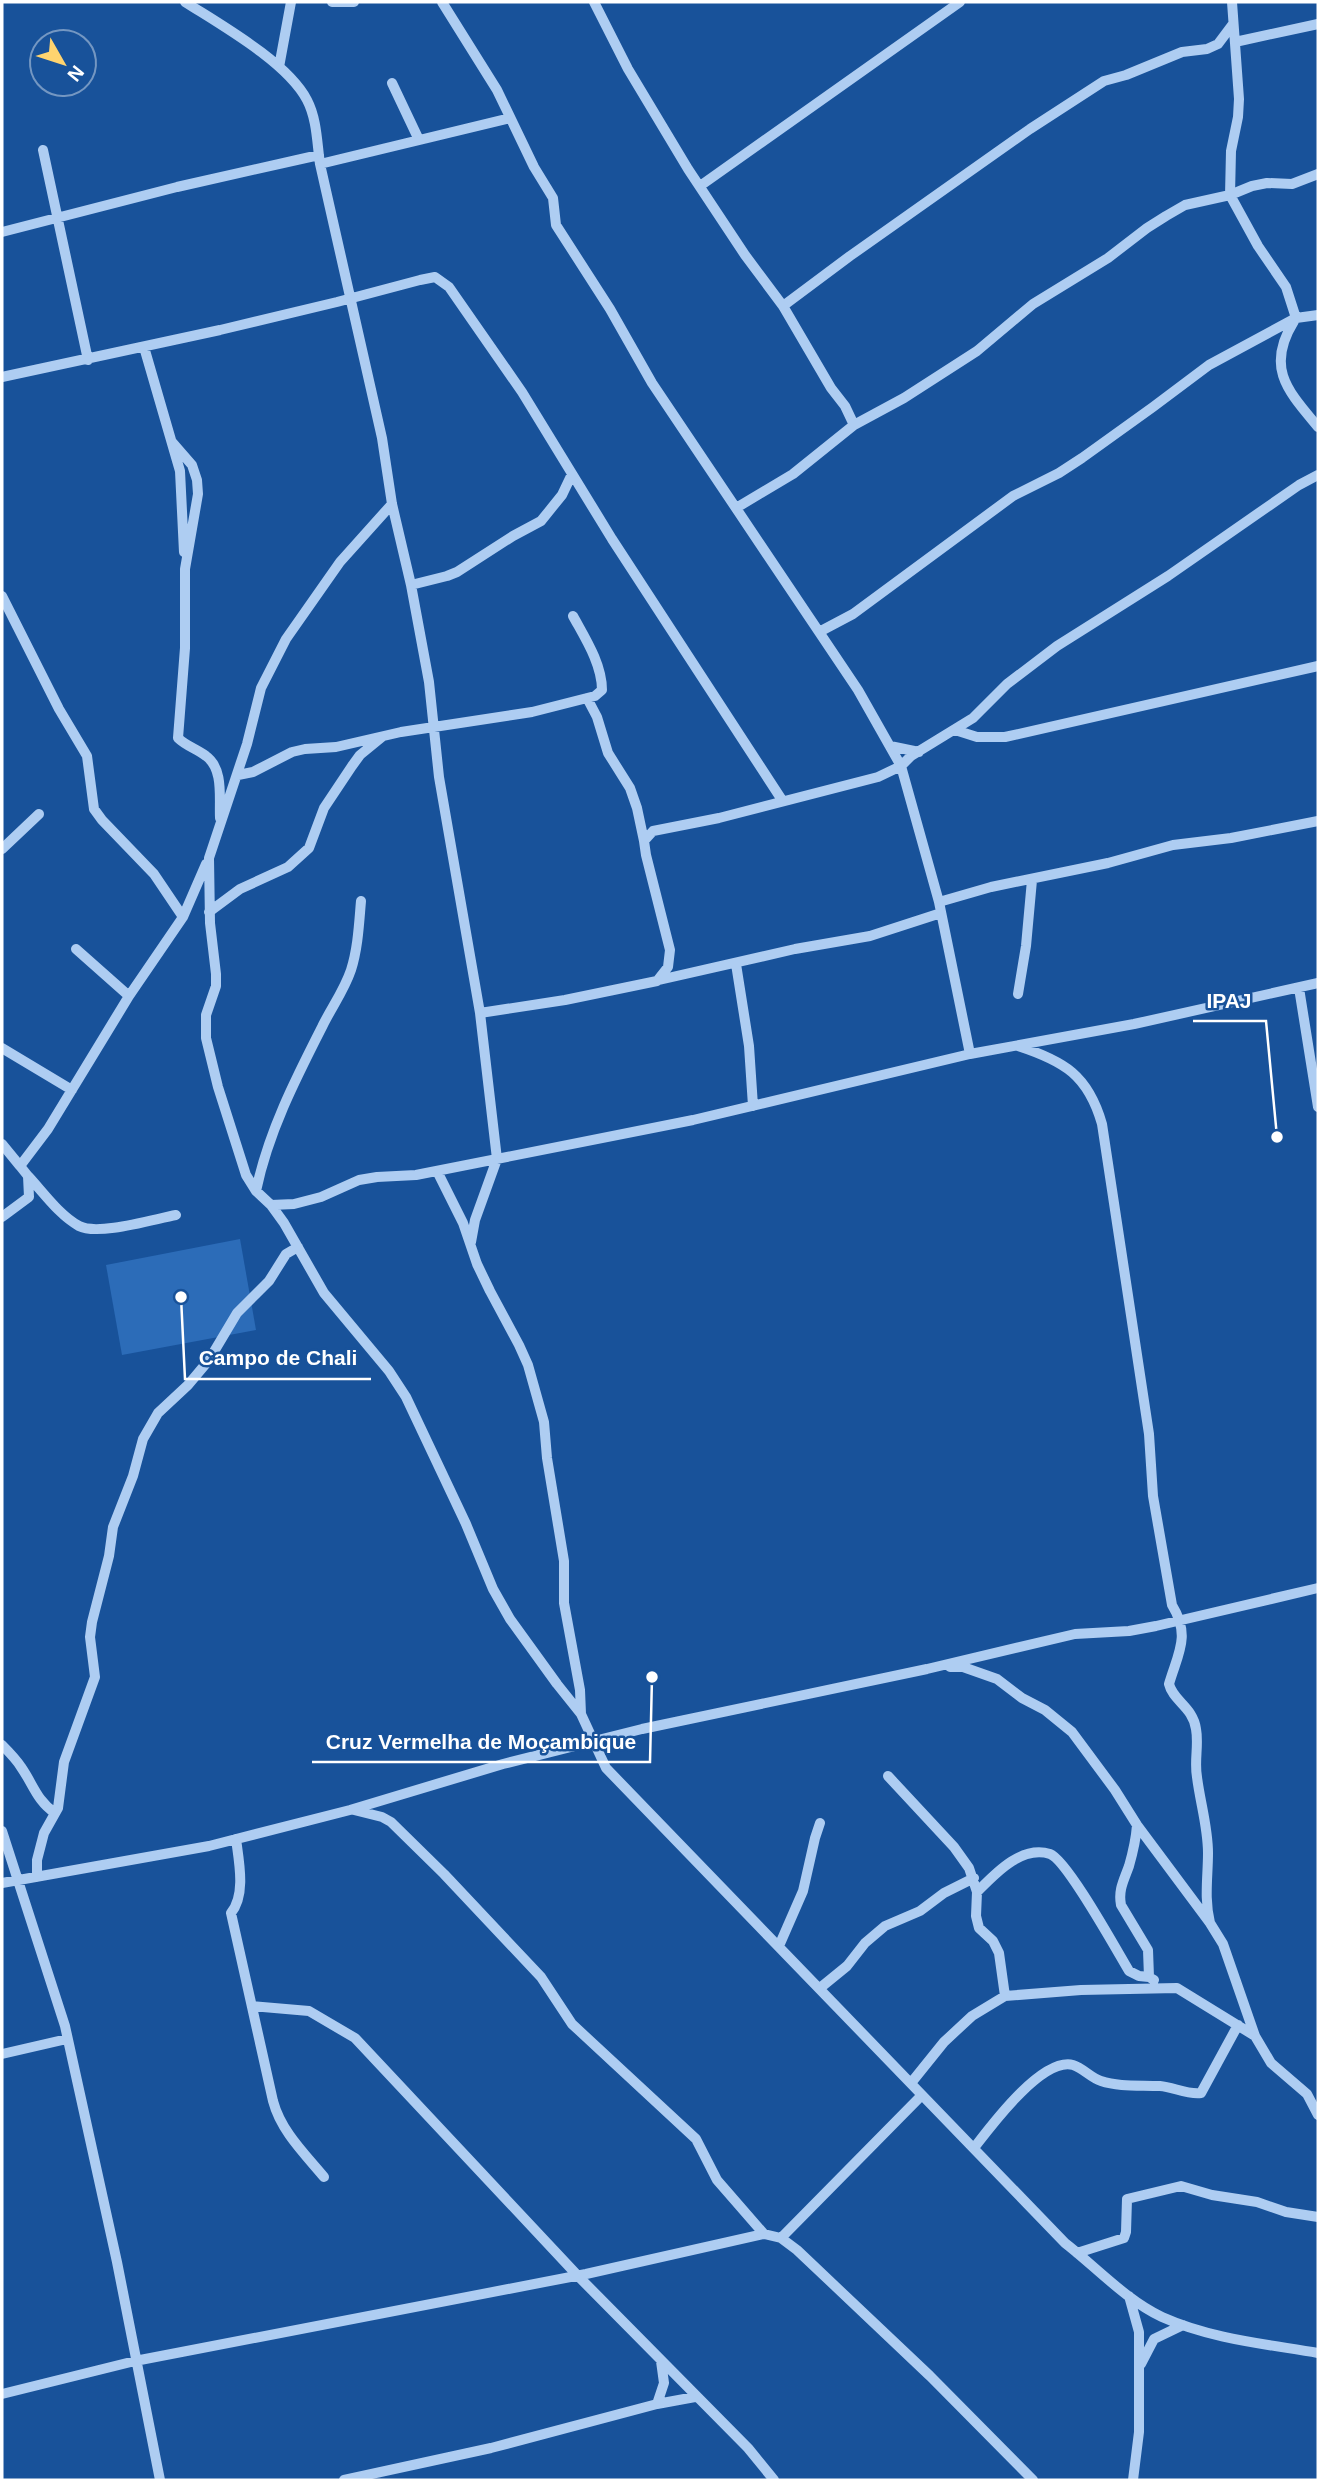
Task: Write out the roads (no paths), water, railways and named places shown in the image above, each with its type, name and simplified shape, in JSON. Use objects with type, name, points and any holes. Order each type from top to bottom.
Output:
[{"type":"street","points":[[185,2],[279,67],[300,88],[309,102],[314,120],[319,159],[382,438],[392,504],[411,584],[429,682],[439,777],[480,1013],[497,1159],[475,1220],[471,1245]]},
{"type":"street","points":[[279,67],[291,2]]},
{"type":"street","points":[[332,2],[354,2]]},
{"type":"street","points":[[442,2],[497,90],[553,198],[556,225],[610,309],[652,383],[858,690],[901,766],[940,907],[970,1054]]},
{"type":"street","points":[[594,2],[628,69],[699,186],[783,306],[854,425]]},
{"type":"street","points":[[699,186],[960,2]]},
{"type":"street","points":[[1232,2],[1239,99],[1231,151],[1230,195],[1258,246],[1286,287],[1296,318],[1280,358],[1281,376],[1295,400],[1318,428]]},
{"type":"street","points":[[783,306],[1030,129],[1104,81],[1182,52],[1207,49],[1218,44],[1233,24]]},
{"type":"street","points":[[1235,41],[1318,24]]},
{"type":"street","points":[[393,83],[419,139]]},
{"type":"street","points":[[2,232],[58,216],[510,118]]},
{"type":"street","points":[[43,150],[88,360]]},
{"type":"street","points":[[736,508],[793,474],[854,425],[904,398],[977,351],[1033,304],[1108,258],[1147,228],[1185,205],[1267,183],[1292,184],[1318,174]]},
{"type":"street","points":[[2,377],[88,360],[337,302],[420,279],[441,279],[522,392],[583,493],[782,800]]},
{"type":"street","points":[[819,632],[853,614],[1013,496],[1030,485],[1059,473],[1209,365],[1296,318],[1318,315]]},
{"type":"street","points":[[144,347],[180,471],[185,569],[185,648],[178,738],[185,745],[204,754],[218,770],[220,821]]},
{"type":"street","points":[[172,442],[187,457],[197,480],[198,494],[185,569]]},
{"type":"street","points":[[411,584],[457,572],[541,521],[562,495],[572,474]]},
{"type":"street","points":[[644,841],[653,831],[719,818],[878,776],[901,766],[973,718],[1007,684],[1057,646],[1099,621],[1299,485],[1318,475]]},
{"type":"street","points":[[562,495],[583,493]]},
{"type":"street","points":[[20,1166],[48,1129],[128,996],[183,917],[209,858],[238,775],[261,688],[286,639],[340,562],[392,504]]},
{"type":"street","points":[[2,596],[87,756],[94,809],[154,874],[183,917]]},
{"type":"street","points":[[238,775],[253,772],[292,752],[305,749],[336,747],[384,736],[532,712],[598,694],[602,690],[602,681],[589,646],[573,616]]},
{"type":"street","points":[[955,730],[977,737],[1005,737],[1318,666]]},
{"type":"street","points":[[587,698],[597,717],[608,753],[630,788],[638,808],[670,950],[668,967],[657,981]]},
{"type":"street","points":[[209,912],[240,889],[288,867],[309,848],[324,808],[352,766],[360,755],[384,736]]},
{"type":"street","points":[[890,746],[919,752]]},
{"type":"street","points":[[2,849],[39,814]]},
{"type":"street","points":[[480,1013],[565,1000],[796,949],[870,936],[991,887],[1108,863],[1173,845],[1231,838],[1318,821]]},
{"type":"street","points":[[209,858],[209,912],[216,986],[205,1024],[206,1038],[227,1119],[246,1175],[271,1205],[324,1293],[389,1371],[406,1397],[510,1619],[581,1714],[608,1771],[1065,2243],[1129,2296],[1161,2316],[1202,2332],[1318,2353]]},
{"type":"street","points":[[1018,994],[1032,880]]},
{"type":"street","points":[[257,1191],[262,1164],[274,1128],[323,1025],[343,990],[351,968],[362,901]]},
{"type":"street","points":[[76,949],[128,996]]},
{"type":"street","points":[[736,964],[749,1046],[753,1106]]},
{"type":"street","points":[[271,1205],[294,1204],[321,1197],[359,1180],[416,1175],[497,1159],[753,1106],[970,1054],[1134,1024],[1318,983]]},
{"type":"street","points":[[1299,988],[1318,1107]]},
{"type":"street","points":[[1017,1045],[1059,1062],[1084,1085],[1096,1101],[1111,1178],[1149,1434],[1153,1496],[1172,1605],[1181,1619],[1182,1646],[1169,1684],[1170,1690],[1190,1710],[1196,1729],[1196,1776],[1204,1812],[1208,1851],[1205,1886],[1210,1923]]},
{"type":"street","points":[[2,1048],[72,1090]]},
{"type":"street","points":[[2,1144],[28,1176],[78,1226],[100,1229],[176,1215]]},
{"type":"street","points":[[437,1171],[463,1223],[490,1291],[519,1345],[544,1422],[547,1458],[564,1561],[564,1603],[580,1690],[581,1714]]},
{"type":"street","points":[[2,1217],[29,1197],[28,1176]]},
{"type":"street","points":[[37,1877],[37,1860],[44,1833],[55,1813],[64,1762],[95,1676],[90,1637],[92,1622],[109,1556],[113,1527],[133,1476],[143,1439],[158,1413],[209,1360],[237,1313],[269,1281],[286,1254],[298,1247]]},
{"type":"street","points":[[2,1882],[236,1839],[350,1810],[503,1764],[594,1741],[1075,1634],[1129,1631],[1318,1588]]},
{"type":"street","points":[[937,1666],[963,1667],[998,1679],[1022,1698],[1045,1710],[1072,1732],[1210,1923],[1223,1944],[1255,2036],[1271,2063],[1307,2094],[1318,2115]]},
{"type":"street","points":[[2,1745],[22,1769],[34,1793],[55,1813]]},
{"type":"street","points":[[888,1776],[954,1847],[974,1878],[977,1892],[975,1916],[979,1928],[993,1941],[999,1953],[1005,1996]]},
{"type":"street","points":[[350,1810],[367,1812],[391,1822],[444,1874],[541,1978],[572,2024],[696,2139],[717,2180],[764,2235]]},
{"type":"street","points":[[779,1946],[803,1891],[814,1838],[820,1823]]},
{"type":"street","points":[[1137,1825],[1135,1842],[1119,1897],[1148,1950],[1149,1977]]},
{"type":"street","points":[[2,1831],[16,1880],[29,1910],[67,2039],[117,2262],[160,2480]]},
{"type":"street","points":[[236,1839],[239,1894],[238,1907],[231,1913],[278,2117],[324,2177]]},
{"type":"street","points":[[977,1892],[1010,1861],[1037,1853],[1054,1856],[1073,1879],[1129,1971],[1186,1992],[1255,2036]]},
{"type":"street","points":[[820,1988],[847,1966],[865,1943],[885,1926],[920,1910],[944,1893],[974,1878]]},
{"type":"street","points":[[911,2083],[944,2042],[972,2017],[1005,1996],[1168,1987]]},
{"type":"street","points":[[252,2006],[309,2011],[355,2038],[578,2276],[748,2448],[773,2479]]},
{"type":"street","points":[[974,2148],[1012,2102],[1049,2070],[1057,2067],[1074,2066],[1094,2079],[1113,2084],[1174,2087],[1195,2094],[1201,2093],[1238,2025]]},
{"type":"street","points":[[2,2053],[67,2039]]},
{"type":"street","points":[[781,2238],[922,2095]]},
{"type":"street","points":[[1077,2253],[1124,2238],[1127,2199],[1181,2186],[1257,2202],[1286,2212],[1318,2217]]},
{"type":"street","points":[[2,2395],[135,2361],[578,2276],[764,2235],[781,2238],[797,2250],[930,2376],[1033,2480]]},
{"type":"street","points":[[1129,2296],[1139,2332],[1139,2432],[1133,2480]]},
{"type":"street","points":[[1139,2368],[1154,2339],[1182,2325]]},
{"type":"street","points":[[657,2404],[664,2383],[661,2361]]},
{"type":"street","points":[[344,2480],[491,2448],[657,2404],[695,2397]]},
{"type":"place","name":"IPAJ","points":[[1277,1137]]},
{"type":"place","name":"Campo de Chali","points":[[181,1297]]},
{"type":"place","name":"Cruz Vermelha de Moçambique","points":[[652,1677]]}]
